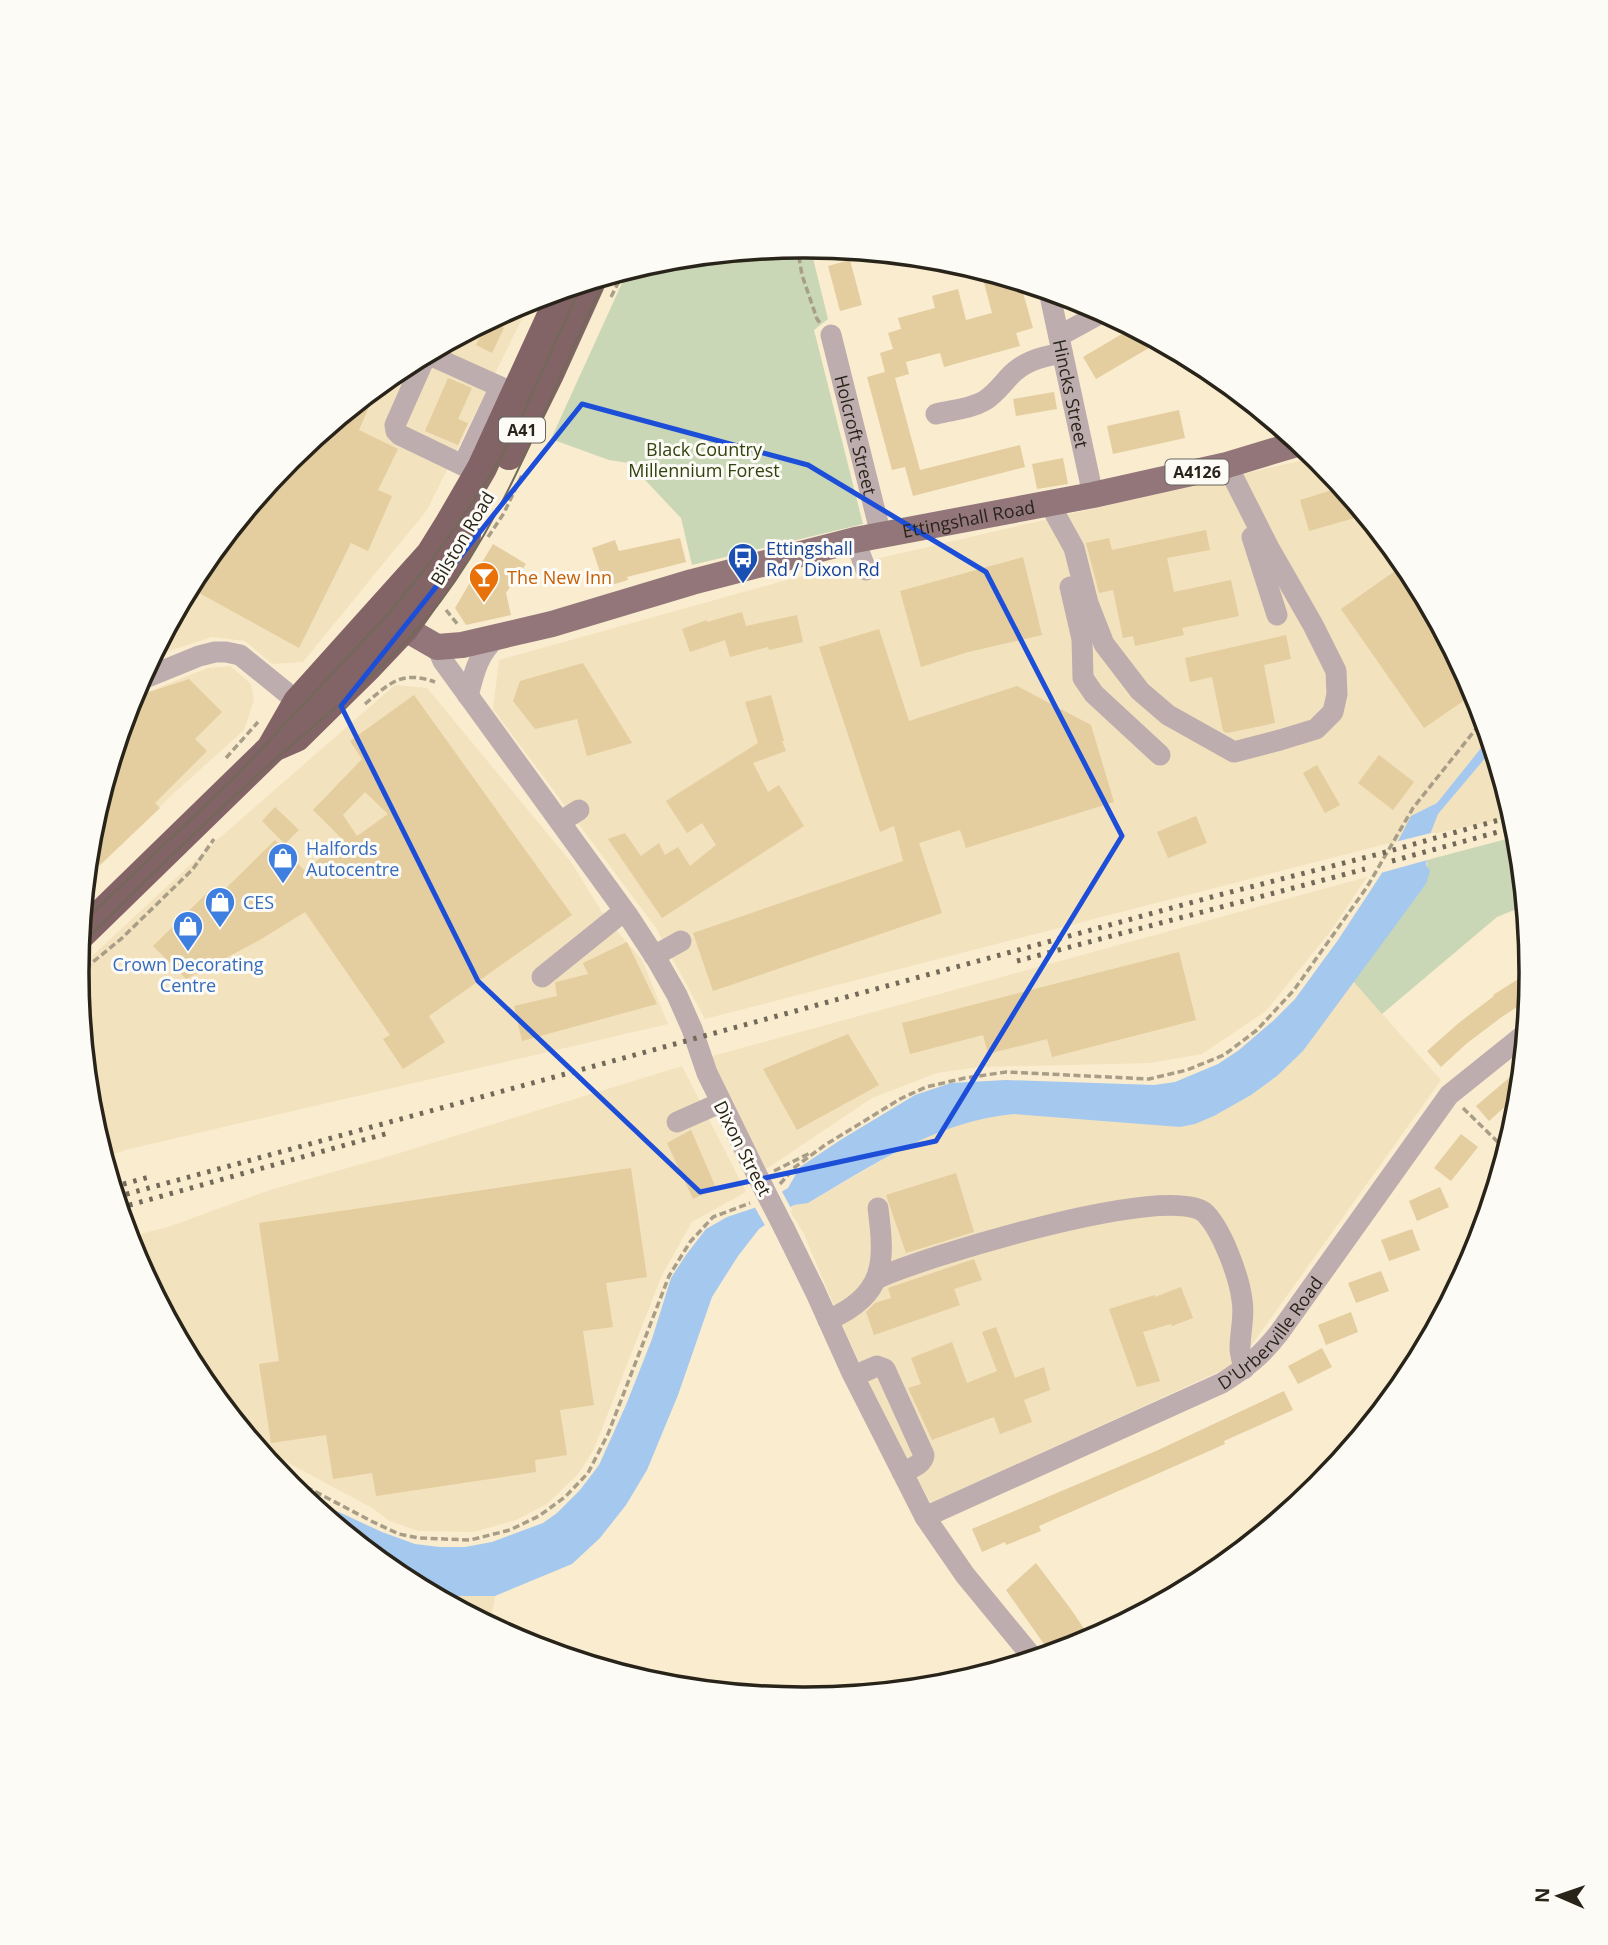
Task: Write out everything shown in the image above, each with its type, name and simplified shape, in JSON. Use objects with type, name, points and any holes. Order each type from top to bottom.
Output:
[{"type":"highway","name":"Bilston Road","points":[[91,924],[271,748],[298,702],[442,574],[486,502],[586,292]]},
{"type":"highway","name":"Bilston Road","points":[[271,748],[296,737],[369,665],[430,554],[508,390],[557,302]]},
{"type":"main road","name":"Ettingshall Road","points":[[450,646],[552,624],[692,582],[868,538],[1093,495],[1227,465],[1288,447]]},
{"type":"main road","points":[[395,617],[450,646]]},
{"type":"street","name":"Hincks Street","points":[[1051,302],[1093,495]]},
{"type":"street","points":[[937,416],[986,400],[1028,362],[1060,345],[1094,319]]},
{"type":"street","name":"Holcroft Street","points":[[831,335],[868,538],[866,570]]},
{"type":"street","points":[[439,359],[508,390]]},
{"type":"street","points":[[420,370],[395,425],[396,431],[471,469]]},
{"type":"street","points":[[1049,503],[1074,548],[1088,603],[1104,644],[1140,691],[1168,715],[1234,752],[1316,729],[1332,712],[1338,694],[1336,671],[1314,625],[1269,548],[1227,465]]},
{"type":"street","points":[[1227,465],[1277,615]]},
{"type":"street","points":[[1049,503],[1082,639],[1083,678],[1094,694],[1160,755]]},
{"type":"street","points":[[468,696],[478,661],[485,648],[496,638]]},
{"type":"street","name":"Dixon Street","points":[[450,646],[443,661],[468,696],[508,765],[560,821],[572,852],[624,911],[677,995],[720,1103],[925,1517],[965,1575],[1027,1651]]},
{"type":"street","points":[[155,674],[199,656],[226,652],[240,655],[298,702]]},
{"type":"street","points":[[560,821],[579,810]]},
{"type":"street","points":[[542,977],[624,911]]},
{"type":"street","points":[[654,956],[681,941]]},
{"type":"street","name":"D'Urberville Road","points":[[925,1517],[1222,1382],[1244,1369],[1262,1354],[1279,1333],[1449,1094],[1515,1042]]},
{"type":"street","points":[[677,1122],[720,1103]]},
{"type":"street","points":[[876,1279],[976,1245],[1082,1217],[1163,1205],[1187,1206],[1202,1211],[1207,1216],[1230,1256],[1242,1301],[1240,1351],[1244,1369]]},
{"type":"street","points":[[828,1320],[852,1308],[876,1279],[882,1256],[878,1208]]},
{"type":"street","points":[[854,1376],[877,1366],[885,1369],[923,1455],[920,1463],[902,1472]]},
{"type":"path","points":[[799,258],[817,319],[831,335]]},
{"type":"path","points":[[483,546],[504,513]]},
{"type":"path","points":[[450,601],[446,610],[460,627],[450,646]]},
{"type":"path","points":[[364,705],[394,680],[421,677],[436,682],[451,672]]},
{"type":"path","points":[[225,760],[259,721]]},
{"type":"path","points":[[311,1490],[371,1521],[400,1534],[419,1538],[470,1540],[510,1530],[539,1516],[565,1497],[588,1473],[608,1434],[669,1276],[690,1242],[713,1217],[784,1182],[795,1167],[820,1149],[900,1099],[926,1087],[1006,1072],[1149,1079],[1187,1070],[1224,1055],[1257,1030],[1294,990],[1367,887],[1413,808],[1476,729]]},
{"type":"path","points":[[89,965],[121,939],[193,870],[215,837]]},
{"type":"path","points":[[1449,1094],[1498,1142]]},
{"type":"path","points":[[763,1193],[770,1173],[820,1149]]},
{"type":"highlighted area","points":[[582,404],[808,465],[986,572],[1122,836],[936,1141],[700,1192],[478,981],[341,706]]},
{"type":"shaded area","points":[[524,315],[427,510],[303,662],[272,664],[245,641],[212,637],[165,652],[185,615],[237,537],[299,467],[369,405],[407,378],[488,331]]},
{"type":"shaded area","points":[[1302,460],[1371,537],[1423,615],[1445,656],[1481,743],[1502,819],[1382,845],[705,1019],[656,928],[493,709],[499,660],[794,578]]},
{"type":"shaded area","points":[[230,666],[251,684],[254,700],[244,730],[97,868],[114,788],[127,743],[147,692],[208,668]]},
{"type":"shaded area","points":[[395,685],[427,688],[571,862],[605,917],[642,960],[668,1024],[113,1154],[95,1066],[90,958],[216,841]]},
{"type":"shaded area","points":[[1367,877],[1330,932],[1266,1011],[1202,1054],[1150,1063],[979,1067],[937,1073],[872,1098],[766,1169],[709,1057]]},
{"type":"shaded area","points":[[1353,981],[1441,1080],[1251,1346],[1229,1367],[931,1503],[895,1442],[803,1232],[790,1211],[794,1205],[808,1203],[908,1145],[951,1127],[992,1116],[1075,1116],[1180,1127],[1195,1124],[1251,1095],[1277,1076],[1303,1051]]},
{"type":"shaded area","points":[[682,1066],[746,1192],[692,1222],[662,1275],[594,1449],[579,1473],[547,1504],[516,1520],[474,1532],[418,1531],[390,1521],[372,1508],[281,1459],[237,1408],[210,1370],[163,1289],[139,1234],[168,1227],[270,1190]]},
{"type":"shaded area","points":[[456,1596],[495,1596],[492,1616]]},
{"type":"green space","name":"Black Country Millennium Forest","points":[[813,258],[828,319],[814,330],[863,524],[692,565],[681,518],[629,463],[609,460],[551,439],[623,281],[711,264],[757,259]]},
{"type":"green space","points":[[1506,839],[1516,909],[1497,917],[1382,1014],[1353,981],[1426,884],[1427,860]]},
{"type":"water","points":[[1482,747],[1485,758],[1438,814],[1431,832],[1426,865],[1430,871],[1426,884],[1303,1051],[1277,1076],[1251,1095],[1214,1116],[1180,1127],[1014,1114],[986,1118],[932,1135],[906,1147],[808,1203],[794,1205],[759,1229],[712,1297],[678,1395],[647,1470],[626,1505],[600,1538],[572,1564],[495,1596],[456,1596],[407,1567],[332,1509],[415,1544],[440,1547],[465,1547],[492,1542],[543,1523],[580,1490],[599,1465],[652,1339],[671,1278],[706,1229],[727,1217],[754,1208],[788,1188],[800,1167],[915,1095],[951,1083],[1006,1080],[1154,1085],[1175,1082],[1218,1064],[1239,1050],[1295,999],[1380,876],[1411,816],[1437,803]]},
{"type":"pier","points":[[1435,832],[1431,859],[1377,874],[1395,842]]},
{"type":"pier","points":[[780,1188],[792,1210],[767,1229],[753,1204]]},
{"type":"building","points":[[850,260],[862,305],[840,311],[828,266]]},
{"type":"building","points":[[983,281],[1023,293],[1033,328],[1016,333],[1020,346],[944,367],[940,353],[906,362],[909,374],[895,378],[920,470],[1020,445],[1025,467],[913,496],[905,467],[892,470],[867,377],[885,372],[880,353],[893,349],[888,333],[901,329],[898,318],[935,308],[932,296],[958,289],[966,320],[992,313]]},
{"type":"building","points":[[500,326],[504,328],[492,353],[476,345],[481,335]]},
{"type":"building","points":[[1124,333],[1150,348],[1096,379],[1083,357]]},
{"type":"building","points":[[448,378],[472,388],[458,419],[468,423],[458,445],[425,431]]},
{"type":"building","points":[[1054,392],[1057,409],[1016,416],[1013,399]]},
{"type":"building","points":[[370,404],[359,430],[398,449],[378,490],[392,496],[368,551],[351,543],[299,648],[199,592],[210,575],[267,501],[333,435]]},
{"type":"building","points":[[1179,410],[1185,438],[1113,454],[1107,426]]},
{"type":"building","points":[[1063,458],[1068,484],[1037,489],[1032,464]]},
{"type":"building","points":[[1331,490],[1355,518],[1309,531],[1300,500]]},
{"type":"building","points":[[1206,530],[1210,550],[1167,558],[1174,592],[1231,580],[1239,616],[1182,628],[1184,635],[1135,646],[1133,636],[1123,638],[1113,590],[1099,593],[1086,543],[1109,538],[1112,550]]},
{"type":"building","points":[[680,538],[686,562],[627,577],[628,580],[605,587],[592,548],[615,540],[619,551]]},
{"type":"building","points":[[493,544],[526,564],[506,593],[511,615],[466,625],[455,608]]},
{"type":"building","points":[[1023,557],[1042,635],[968,652],[921,667],[900,591]]},
{"type":"building","points":[[1395,571],[1445,656],[1464,700],[1424,728],[1341,609]]},
{"type":"building","points":[[742,612],[746,626],[797,615],[803,642],[769,650],[768,647],[730,657],[725,640],[690,652],[682,629]]},
{"type":"building","points":[[879,629],[909,721],[1017,686],[1091,725],[1114,802],[966,848],[960,830],[919,843],[942,913],[713,991],[693,933],[903,861],[894,826],[880,832],[819,647]]},
{"type":"building","points":[[1286,635],[1291,659],[1264,665],[1275,723],[1227,733],[1223,731],[1212,677],[1190,682],[1185,658]]},
{"type":"building","points":[[583,663],[632,743],[587,756],[577,719],[535,729],[513,701],[520,681]]},
{"type":"building","points":[[189,679],[222,712],[195,739],[207,751],[155,803],[160,808],[100,865],[98,863],[103,833],[114,788],[127,743],[147,693]]},
{"type":"building","points":[[414,695],[572,915],[429,1016],[445,1042],[403,1069],[383,1039],[390,1035],[305,912],[258,941],[186,979],[153,946],[209,891],[216,898],[275,840],[304,870],[344,841],[313,810],[362,759],[350,741]],"holes":[[[365,792],[388,814],[357,836],[343,815]]]},
{"type":"building","points":[[771,695],[786,751],[753,763],[768,792],[779,785],[804,826],[662,918],[608,839],[625,833],[641,856],[659,843],[665,855],[678,847],[690,866],[716,845],[702,823],[687,833],[666,801],[758,743],[745,702]]},
{"type":"building","points":[[1379,755],[1414,782],[1393,810],[1358,783]]},
{"type":"building","points":[[1317,765],[1340,805],[1325,813],[1303,773]]},
{"type":"building","points":[[275,807],[299,830],[285,844],[262,821]]},
{"type":"building","points":[[1196,816],[1207,843],[1168,858],[1157,832]]},
{"type":"building","points":[[627,942],[657,1004],[522,1041],[514,1006],[557,996],[556,982],[588,974],[583,963]]},
{"type":"building","points":[[1179,952],[1196,1020],[1052,1057],[1047,1039],[988,1054],[983,1035],[910,1054],[902,1023]]},
{"type":"building","points":[[1519,979],[1518,1007],[1466,1044],[1441,1067],[1427,1051],[1493,995]]},
{"type":"building","points":[[848,1034],[879,1085],[797,1130],[763,1069]]},
{"type":"building","points":[[1511,1076],[1506,1106],[1489,1121],[1476,1106]]},
{"type":"building","points":[[691,1130],[716,1188],[693,1199],[667,1143]]},
{"type":"building","points":[[1461,1134],[1478,1147],[1451,1181],[1434,1168]]},
{"type":"building","points":[[631,1168],[647,1277],[606,1283],[613,1327],[583,1331],[594,1405],[560,1410],[567,1455],[535,1460],[536,1472],[376,1496],[372,1473],[333,1479],[326,1435],[271,1443],[259,1364],[279,1361],[259,1223]]},
{"type":"building","points":[[956,1173],[974,1232],[906,1253],[886,1195]]},
{"type":"building","points":[[1440,1187],[1449,1207],[1417,1221],[1409,1201]]},
{"type":"building","points":[[1412,1229],[1420,1250],[1389,1261],[1381,1240]]},
{"type":"building","points":[[974,1259],[982,1280],[954,1289],[960,1305],[874,1335],[866,1312],[875,1303],[891,1298],[888,1288]]},
{"type":"building","points":[[1381,1271],[1389,1291],[1356,1303],[1348,1283]]},
{"type":"building","points":[[1181,1287],[1193,1318],[1143,1332],[1160,1381],[1137,1387],[1109,1309]]},
{"type":"building","points":[[1351,1312],[1358,1332],[1326,1345],[1318,1325]]},
{"type":"building","points":[[996,1327],[1015,1378],[1044,1367],[1050,1390],[1024,1400],[1032,1422],[1000,1434],[994,1417],[932,1440],[908,1388],[921,1384],[911,1358],[952,1342],[967,1383],[997,1371],[982,1332]]},
{"type":"building","points":[[1322,1348],[1332,1367],[1298,1384],[1288,1366]]},
{"type":"building","points":[[1284,1391],[1293,1410],[1224,1441],[1225,1444],[1039,1526],[1041,1531],[982,1552],[972,1529],[1156,1451]]},
{"type":"building","points":[[1036,1563],[1085,1630],[1045,1645],[1006,1590]]},
{"type":"tram line","points":[[91,935],[228,802],[384,664],[440,602],[490,525],[511,485],[601,287]]},
{"type":"tram line","points":[[92,913],[234,778],[390,612],[425,569],[495,468],[577,295]]},
{"type":"railway","points":[[125,1195],[1502,819]]},
{"type":"railway","points":[[1392,861],[1504,830]]},
{"type":"railway","points":[[1017,961],[1365,869]]},
{"type":"railway","points":[[128,1205],[392,1132]]},
{"type":"railway","points":[[122,1185],[149,1177]]},
{"type":"place","name":"Ettingshall Rd / Dixon Rd","points":[[743,585]]},
{"type":"place","name":"The New Inn","points":[[484,604]]},
{"type":"place","name":"Halfords Autocentre","points":[[283,885]]},
{"type":"place","name":"CES","points":[[220,929]]},
{"type":"place","name":"Crown Decorating Centre","points":[[188,953]]}]
